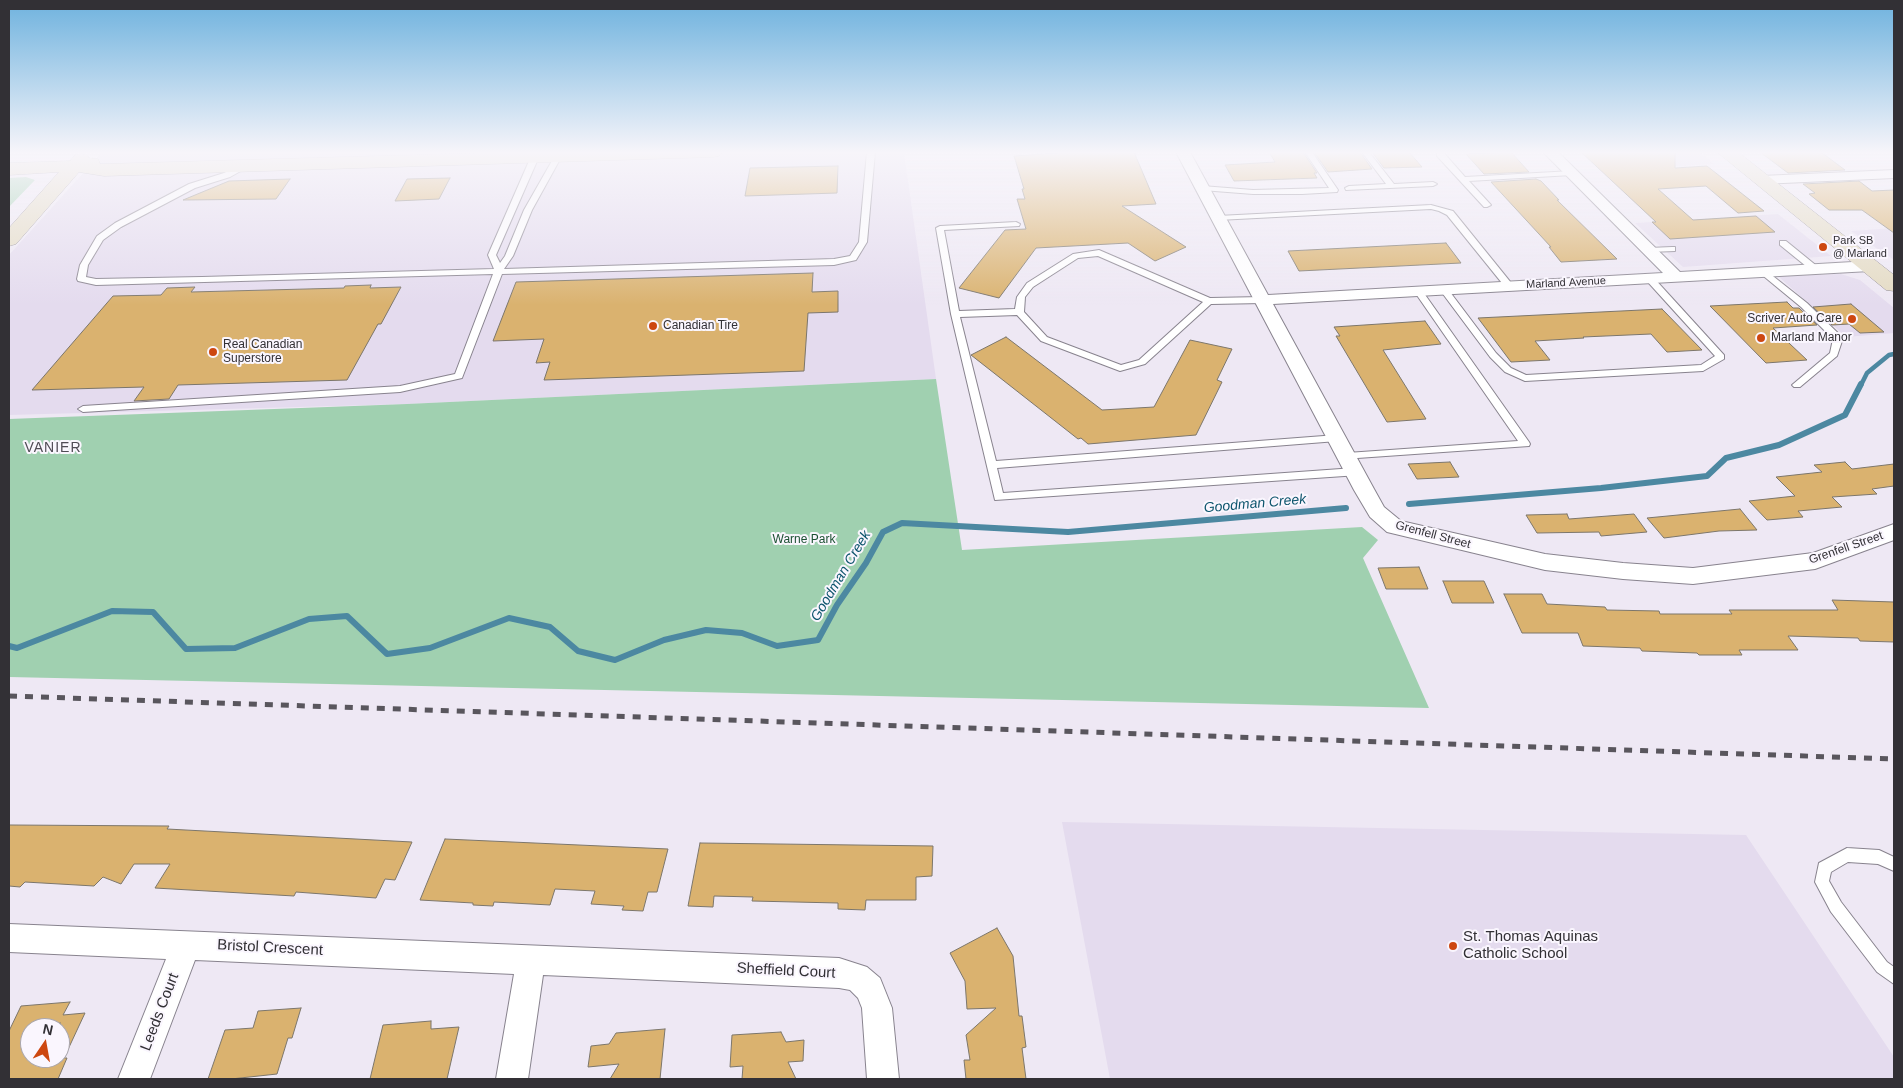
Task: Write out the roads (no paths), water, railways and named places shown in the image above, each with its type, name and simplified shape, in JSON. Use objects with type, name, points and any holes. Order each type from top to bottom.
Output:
[{"type":"main road","points":[[9,240],[42,203]]},
{"type":"main road","points":[[1790,203],[1894,285]]},
{"type":"street","name":"Grenfell Street","points":[[1210,203],[1377,512],[1394,527],[1545,562],[1623,571],[1693,576],[1815,561],[1894,532]]},
{"type":"street","points":[[1602,203],[1676,277]]},
{"type":"street","name":"Marland Avenue","points":[[1262,300],[1870,266]]},
{"type":"street","name":"Bristol Crescent","points":[[9,938],[636,964]]},
{"type":"street","name":"Leeds Court","points":[[134,1079],[186,944]]},
{"type":"street","points":[[512,1079],[531,960]]},
{"type":"street","name":"Sheffield Court","points":[[636,964],[839,973],[857,978],[870,988],[876,1008],[880,1030],[883,1079]]},
{"type":"lane","points":[[159,203],[118,224],[100,238],[84,265],[81,279],[96,282],[834,262],[852,258],[863,242],[866,203]]},
{"type":"lane","points":[[499,270],[492,255],[515,203]]},
{"type":"lane","points":[[83,409],[400,390],[458,376],[499,270],[509,256],[532,203]]},
{"type":"lane","points":[[1218,218],[1421,208],[1441,209],[1450,213],[1509,286]]},
{"type":"lane","points":[[1016,224],[940,228],[955,314],[999,497],[1351,465],[1525,444],[1418,291]]},
{"type":"lane","points":[[1783,243],[1815,269]]},
{"type":"lane","points":[[1649,250],[1672,249]]},
{"type":"lane","points":[[1019,312],[1022,297],[1030,285],[1076,256],[1099,253],[1209,302],[1262,300]]},
{"type":"lane","points":[[1764,272],[1804,305],[1838,338],[1834,354],[1797,385]]},
{"type":"lane","points":[[1444,290],[1493,355],[1508,370],[1525,378],[1703,368],[1721,357],[1649,278]]},
{"type":"lane","points":[[955,314],[1019,312],[1044,338],[1120,368],[1142,362],[1209,302]]},
{"type":"lane","points":[[991,465],[1336,438]]},
{"type":"lane","points":[[1894,864],[1879,857],[1847,855],[1824,868],[1822,882],[1836,907],[1882,967],[1894,976]]},
{"type":"waterway","name":"Goodman Creek","points":[[1861,385],[1867,373],[1889,355],[1894,354]]},
{"type":"waterway","name":"Goodman Creek","points":[[1409,504],[1601,488],[1707,476],[1726,458],[1779,445],[1845,415],[1861,384]]},
{"type":"waterway","name":"Goodman Creek","points":[[9,646],[17,648],[112,611],[153,612],[186,649],[235,648],[309,619],[347,616],[387,654],[430,648],[509,618],[550,627],[578,651],[615,660],[664,640],[706,630],[742,633],[777,646],[818,640],[837,605],[866,563],[883,532],[902,523],[1068,532],[1346,508]]},
{"type":"railway","points":[[9,696],[1894,759]]},
{"type":"place","name":"Park SB @ Marland","points":[[1823,247]]},
{"type":"place","name":"Scriver Auto Care","points":[[1852,319]]},
{"type":"place","name":"Canadian Tire","points":[[653,326]]},
{"type":"place","name":"Marland Manor","points":[[1761,338]]},
{"type":"place","name":"Real Canadian Superstore","points":[[213,352]]},
{"type":"place","name":"St. Thomas Aquinas Catholic School","points":[[1453,946]]},
{"type":"district","name":"VANIER","points":[[53,448]]},
{"type":"park label","name":"Warne Park","points":[[804,540]]}]
